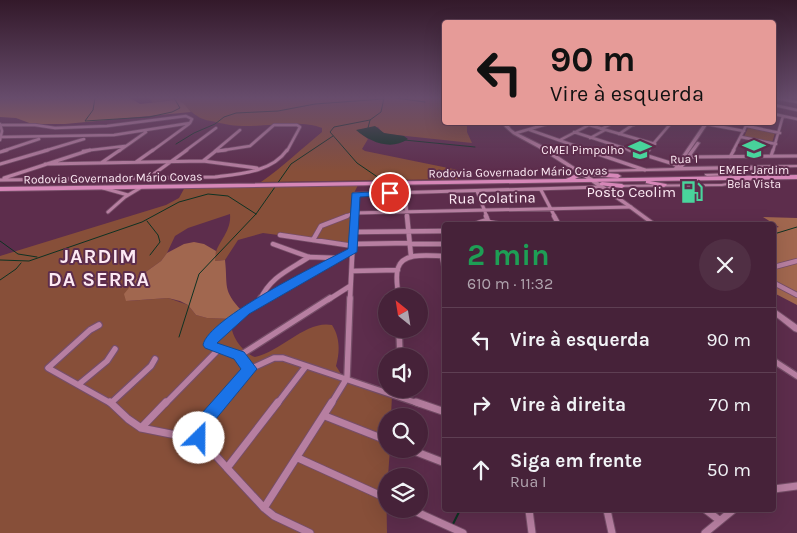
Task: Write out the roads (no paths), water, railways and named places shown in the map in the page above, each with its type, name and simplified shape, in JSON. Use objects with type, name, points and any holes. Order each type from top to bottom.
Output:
[{"type":"main road","points":[[556,182],[582,174],[603,173],[694,175],[703,179],[771,178]]},
{"type":"main road","name":"Rodovia Governador Mário Covas","points":[[0,189],[797,177]]},
{"type":"main road","points":[[638,180],[664,186]]},
{"type":"main road","points":[[592,181],[622,186]]},
{"type":"street","points":[[93,137],[0,138],[1,125],[35,125],[55,128],[132,123]]},
{"type":"street","points":[[0,164],[66,143],[93,137],[147,131],[190,123]]},
{"type":"street","points":[[135,163],[190,123]]},
{"type":"street","points":[[771,156],[782,123]]},
{"type":"street","points":[[0,179],[215,177],[242,173],[280,158],[299,126],[274,125],[250,146],[217,151]]},
{"type":"street","points":[[506,125],[508,129],[601,187]]},
{"type":"street","points":[[516,133],[545,125]]},
{"type":"street","points":[[560,140],[589,125],[655,144]]},
{"type":"street","points":[[601,129],[608,125]]},
{"type":"street","points":[[619,134],[633,125]]},
{"type":"street","points":[[644,154],[655,144],[670,125]]},
{"type":"street","points":[[574,132],[678,167],[708,125]]},
{"type":"street","points":[[717,125],[744,132]]},
{"type":"street","points":[[730,157],[747,125]]},
{"type":"street","points":[[751,125],[780,133]]},
{"type":"street","points":[[149,177],[216,128]]},
{"type":"street","points":[[204,162],[240,130]]},
{"type":"street","points":[[530,130],[645,170]]},
{"type":"street","points":[[590,138],[606,130]]},
{"type":"street","points":[[101,163],[147,131]]},
{"type":"street","points":[[0,152],[43,137]]},
{"type":"street","points":[[741,137],[776,144]]},
{"type":"street","points":[[0,179],[86,150],[125,146]]},
{"type":"street","points":[[685,157],[797,156]]},
{"type":"street","points":[[45,164],[204,162],[258,168]]},
{"type":"street","name":"Rua 1","points":[[603,173],[678,167],[797,166]]},
{"type":"street","points":[[609,189],[622,186],[664,186],[736,174],[758,167]]},
{"type":"street","points":[[264,508],[325,416],[347,378],[355,194],[601,187],[609,189],[651,222]]},
{"type":"street","points":[[103,188],[128,195]]},
{"type":"street","points":[[108,212],[128,195],[140,188]]},
{"type":"street","points":[[541,190],[557,222]]},
{"type":"street","points":[[476,191],[488,221]]},
{"type":"street","points":[[406,193],[411,256]]},
{"type":"street","name":"Rua Colatina","points":[[313,240],[321,226],[354,213],[631,207]]},
{"type":"street","points":[[477,222],[492,222]]},
{"type":"street","points":[[353,232],[442,231]]},
{"type":"street","points":[[280,235],[353,247],[442,244]]},
{"type":"street","points":[[273,244],[309,256],[337,258]]},
{"type":"street","points":[[250,369],[239,356],[210,345],[210,341],[239,314],[353,247]]},
{"type":"street","points":[[259,303],[265,288],[272,280],[309,256]]},
{"type":"street","points":[[398,288],[398,270],[402,261],[411,256],[442,256]]},
{"type":"street","points":[[776,266],[797,261]]},
{"type":"street","points":[[352,271],[398,270]]},
{"type":"street","points":[[776,284],[797,295]]},
{"type":"street","points":[[239,356],[350,286]]},
{"type":"street","points":[[776,313],[797,329]]},
{"type":"street","points":[[99,325],[90,330],[48,368],[61,378],[111,403],[133,425],[171,434],[197,435],[264,508],[274,516],[310,533]]},
{"type":"street","points":[[78,385],[107,361],[115,349]]},
{"type":"street","points":[[141,428],[219,349]]},
{"type":"street","points":[[197,435],[200,427],[250,369],[274,358],[283,358],[378,388]]},
{"type":"street","points":[[111,403],[151,366],[155,359]]},
{"type":"street","points":[[776,362],[797,376]]},
{"type":"street","points":[[227,468],[306,366]]},
{"type":"street","points":[[406,398],[442,411]]},
{"type":"street","points":[[325,416],[378,437]]},
{"type":"street","points":[[428,456],[442,462]]},
{"type":"street","points":[[298,458],[378,494]]},
{"type":"street","points":[[776,488],[797,486]]},
{"type":"street","points":[[529,512],[532,533]]},
{"type":"street","points":[[607,512],[612,533]]},
{"type":"street","points":[[709,512],[719,520]]},
{"type":"street","points":[[705,533],[730,512]]},
{"type":"street","points":[[428,517],[463,533]]},
{"type":"waterway","points":[[176,144],[216,123]]},
{"type":"waterway","points":[[355,123],[334,127],[330,132],[357,163],[379,178]]},
{"type":"waterway","points":[[368,128],[369,123]]},
{"type":"waterway","points":[[277,184],[291,164],[333,136]]},
{"type":"waterway","points":[[404,140],[475,147]]},
{"type":"waterway","points":[[256,214],[275,187]]},
{"type":"waterway","points":[[0,260],[29,261],[142,222],[179,202],[208,194],[228,196],[256,214]]},
{"type":"waterway","points":[[179,337],[199,274],[256,214]]},
{"type":"waterway","points":[[147,221],[158,235],[160,242],[150,255]]},
{"type":"waterway","points":[[776,233],[797,227]]},
{"type":"waterway","points":[[0,241],[18,254],[37,257]]},
{"type":"waterway","points":[[0,280],[16,269],[21,263]]},
{"type":"waterway","points":[[452,526],[459,512]]},
{"type":"place","name":"EMEF Jardim Bela Vista","points":[[754,149]]},
{"type":"place","name":"CMEI Pimpolho","points":[[640,150]]},
{"type":"place","name":"Posto Ceolim","points":[[692,192]]},
{"type":"district","name":"JARDIM DA SERRA","points":[[99,268]]}]
